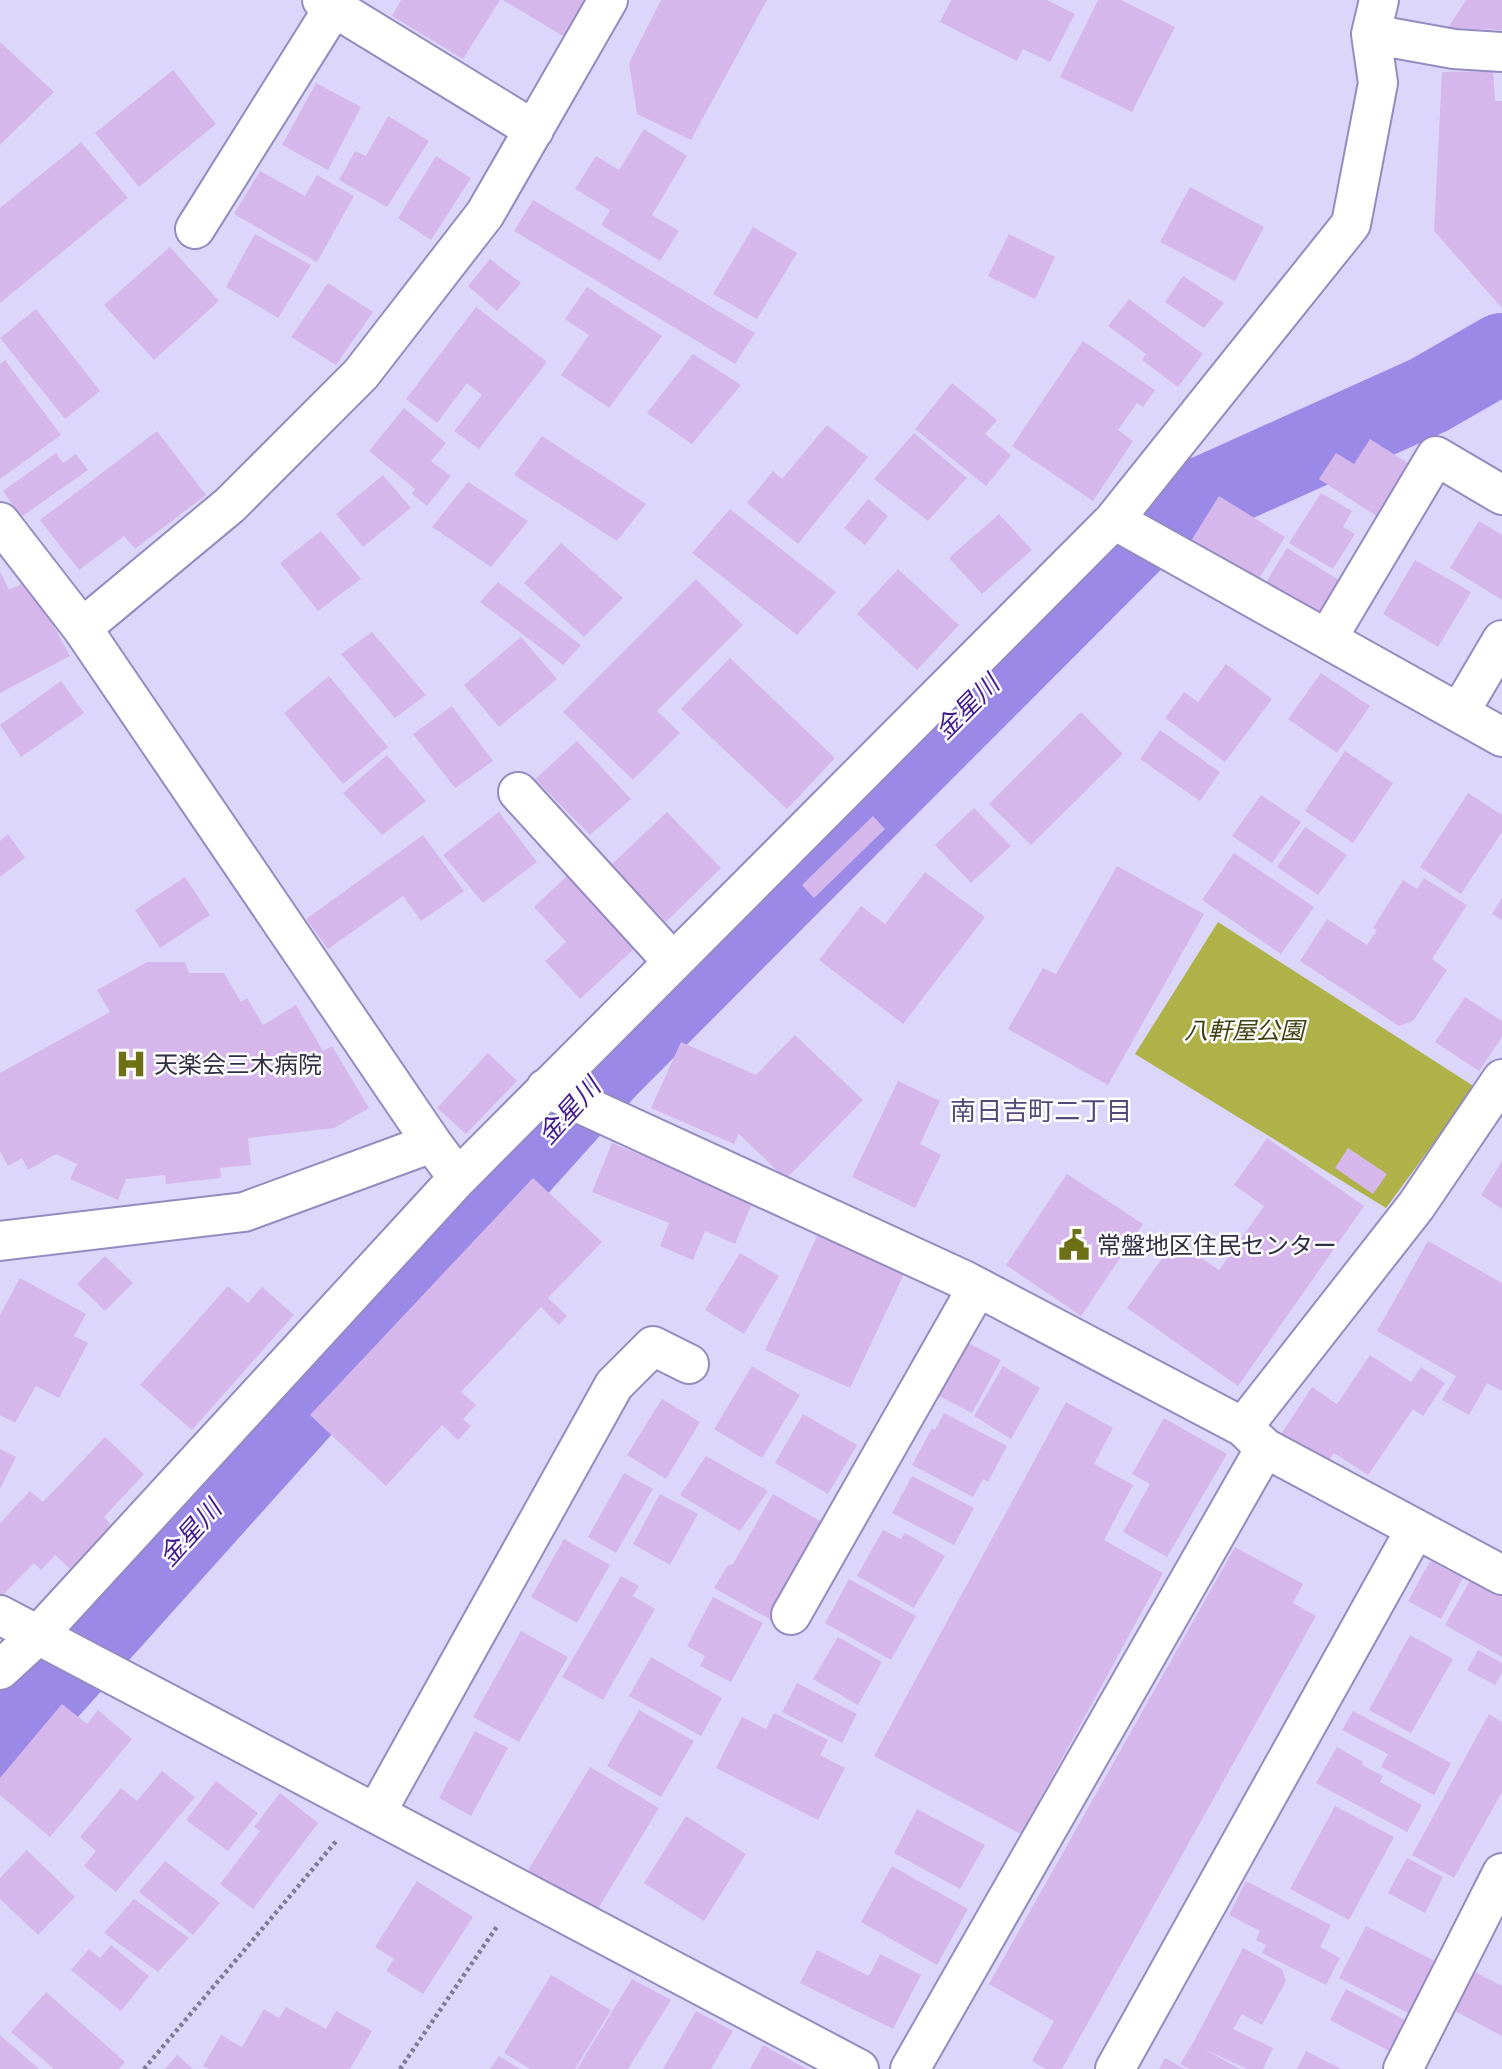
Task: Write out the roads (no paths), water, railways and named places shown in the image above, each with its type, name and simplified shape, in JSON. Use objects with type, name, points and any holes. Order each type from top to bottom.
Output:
[{"type":"street","points":[[82,628],[230,505],[361,374],[485,214],[608,0]]},
{"type":"street","points":[[195,229],[328,4],[534,130]]},
{"type":"street","points":[[0,1670],[38,1635],[458,1178],[1114,520],[1351,224],[1378,82],[1375,17],[1454,49],[1502,52]]},
{"type":"street","points":[[1326,639],[1436,456],[1502,495]]},
{"type":"street","points":[[1114,520],[1502,737]]},
{"type":"street","points":[[0,522],[82,628],[458,1178]]},
{"type":"street","points":[[1459,713],[1502,640]]},
{"type":"street","points":[[518,792],[673,962]]},
{"type":"street","points":[[910,2069],[1254,1438],[1502,1079]]},
{"type":"street","points":[[546,1088],[977,1288],[1254,1438],[1415,1530],[1502,1575]]},
{"type":"street","points":[[0,1241],[244,1212],[432,1143]]},
{"type":"street","points":[[791,1615],[977,1288]]},
{"type":"street","points":[[370,1810],[614,1385],[653,1346],[689,1364]]},
{"type":"street","points":[[1115,2069],[1415,1530]]},
{"type":"street","points":[[0,1615],[859,2069]]},
{"type":"street","points":[[1403,2069],[1502,1873]]},
{"type":"waterway","name":"金星川","points":[[0,1744],[607,1068],[1168,506],[1207,495],[1429,395],[1502,353]]},
{"type":"place","name":"天楽会三木病院","points":[[131,1064]]},
{"type":"place","name":"常盤地区住民センター","points":[[1074,1245]]},
{"type":"district","name":"南日吉町二丁目","points":[[1041,1111]]},
{"type":"park label","name":"八軒屋公園","points":[[1244,1030]]}]
